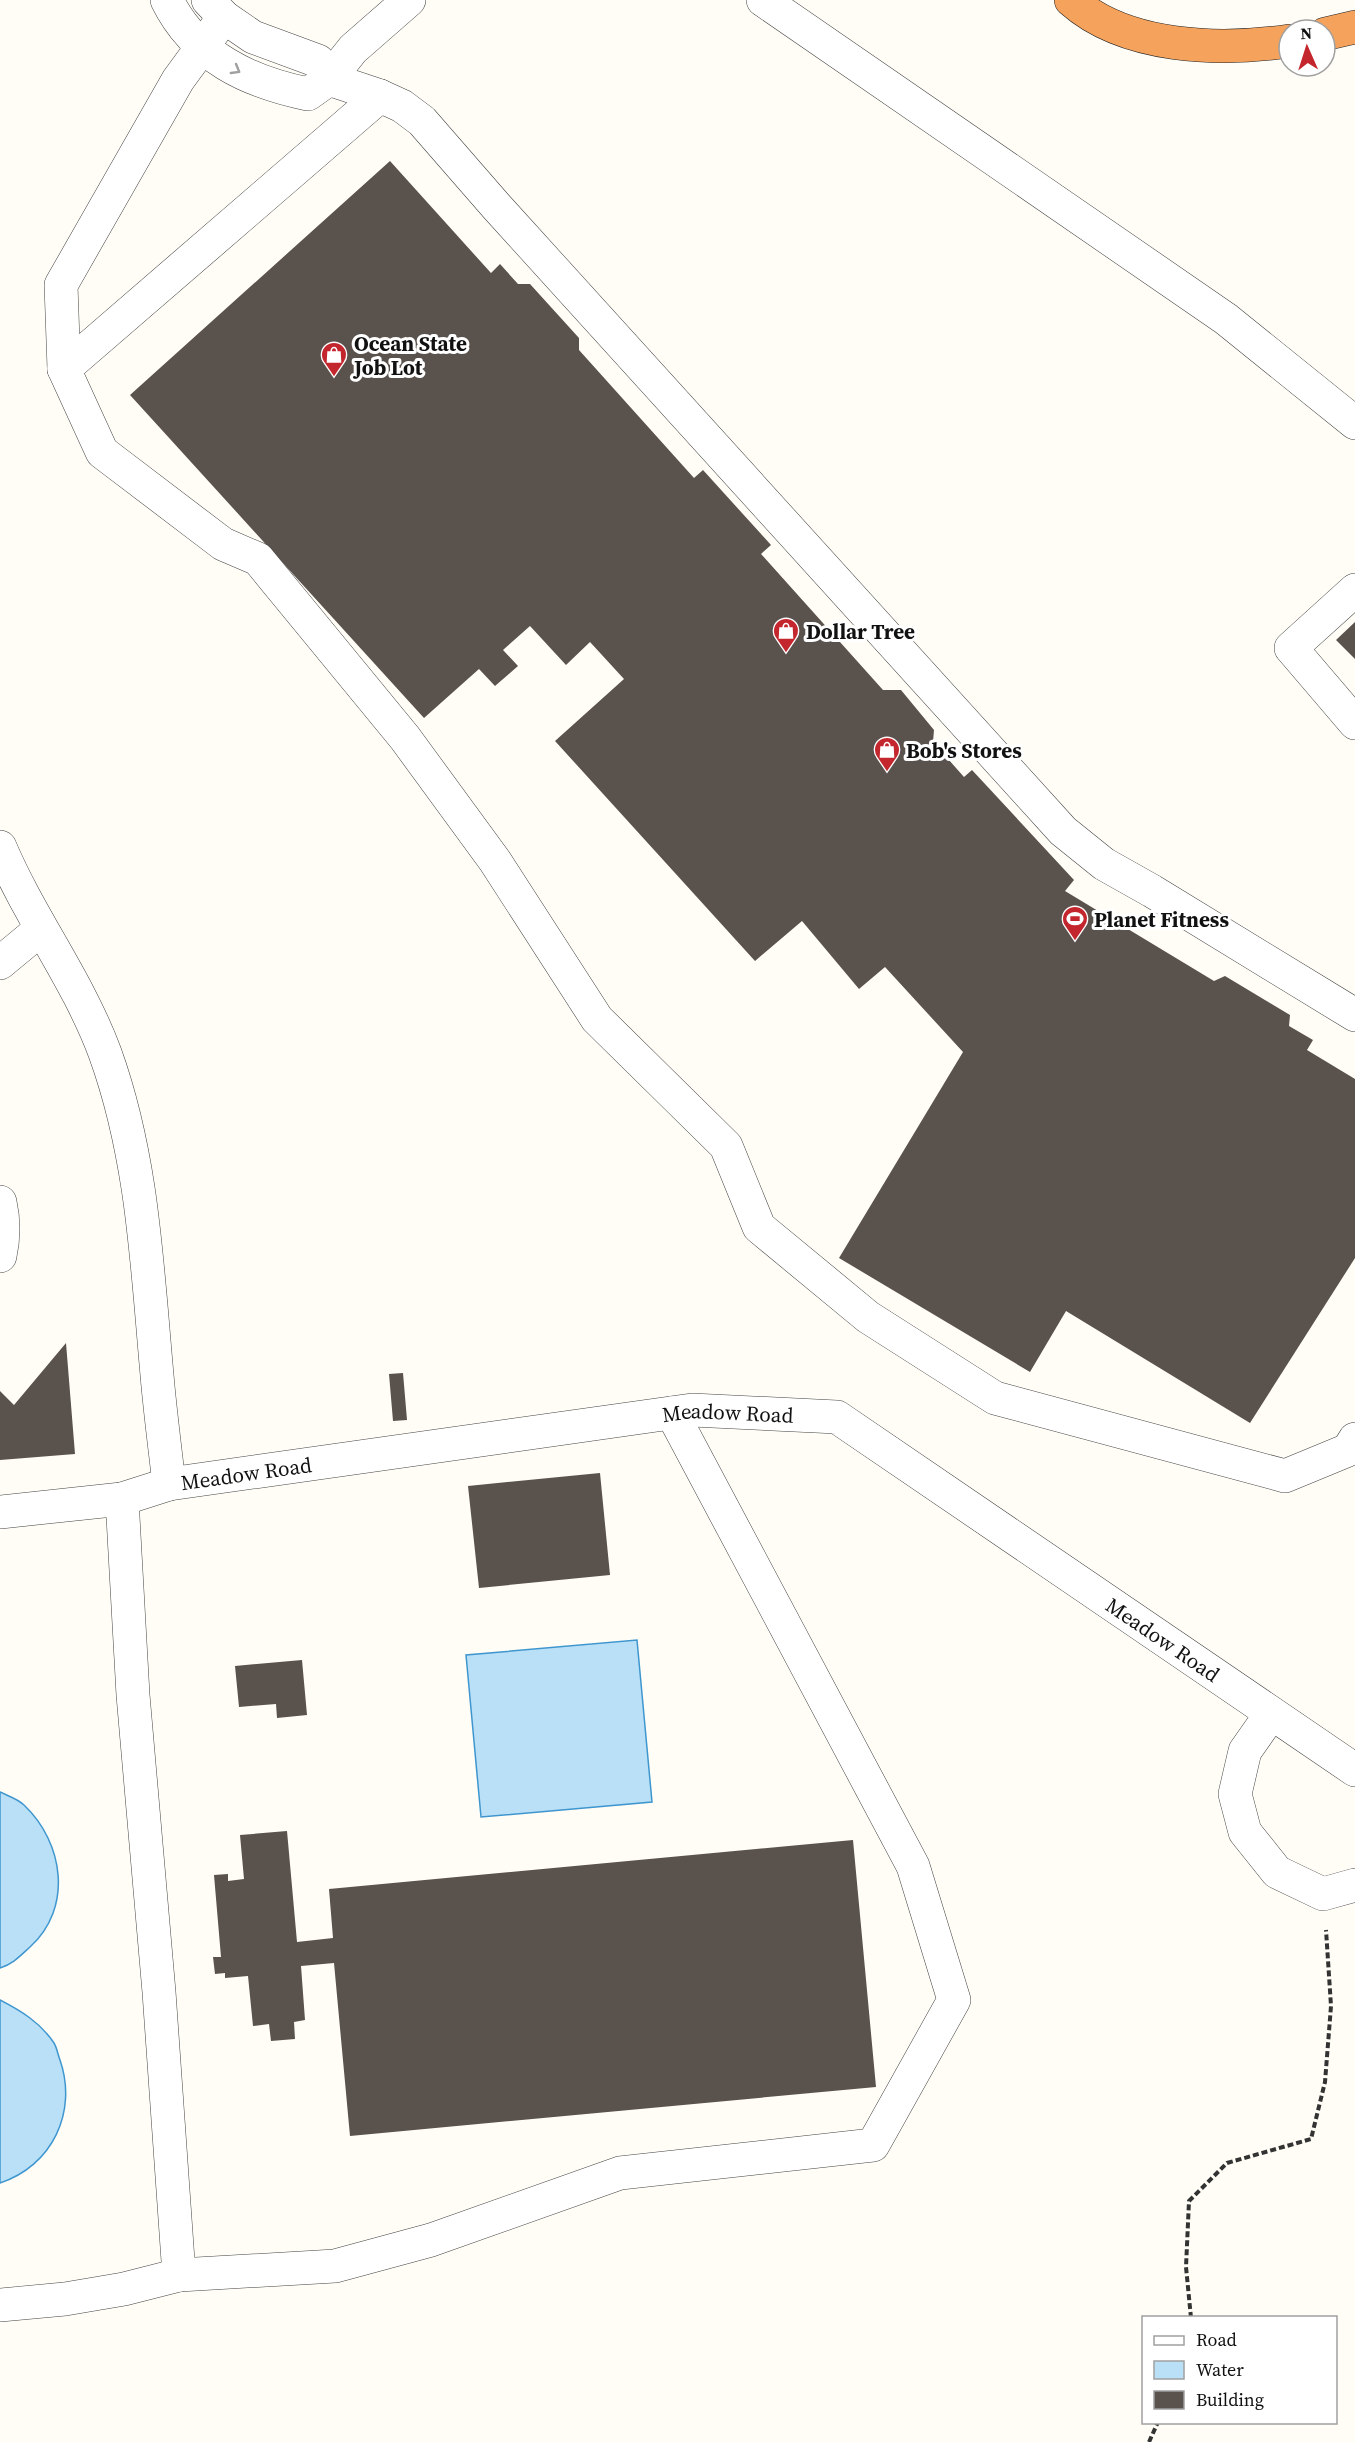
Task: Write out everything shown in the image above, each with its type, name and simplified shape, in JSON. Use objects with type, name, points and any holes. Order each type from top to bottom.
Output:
[{"type":"highway","points":[[1071,0],[1113,26],[1158,40],[1204,45],[1254,46],[1277,43]]},
{"type":"highway","points":[[1337,31],[1355,27]]},
{"type":"lane","points":[[167,0],[192,36],[224,63],[247,77],[308,94],[329,79],[353,50],[409,0]]},
{"type":"lane","points":[[763,0],[1226,320],[1355,423]]},
{"type":"lane","points":[[1353,1447],[1285,1476],[995,1398],[868,1317],[759,1227],[726,1146],[597,1019],[495,861],[405,738],[258,559],[223,544],[102,452],[64,369],[61,285],[178,80],[202,46],[216,8],[253,37],[318,62],[329,79],[380,96],[402,106],[422,121],[496,206],[1063,831],[1104,864],[1355,1015]]},
{"type":"lane","points":[[64,369],[380,96]]},
{"type":"lane","points":[[1355,590],[1291,648],[1355,723]]},
{"type":"lane","points":[[0,847],[19,889],[87,1009],[105,1053],[131,1144],[147,1252],[169,1484]]},
{"type":"lane","points":[[0,963],[41,929]]},
{"type":"lane","points":[[0,1202],[3,1213],[3,1243],[0,1256]]},
{"type":"lane","name":"Meadow Road","points":[[0,1512],[122,1499],[169,1484],[692,1410],[837,1417],[1355,1770]]},
{"type":"lane","points":[[0,2305],[65,2299],[124,2289],[179,2275],[335,2266],[431,2240],[620,2173],[873,2145],[954,2000],[914,1866],[672,1413]]},
{"type":"lane","points":[[122,1499],[133,1695],[159,1992],[179,2275]]},
{"type":"lane","points":[[1271,1714],[1245,1751],[1235,1794],[1245,1832],[1277,1872],[1323,1894],[1355,1885]]},
{"type":"path","points":[[1191,2316],[1186,2267],[1189,2201],[1227,2163],[1311,2139],[1325,2082],[1331,2006],[1323,1894]]},
{"type":"path","points":[[1149,2442],[1157,2424]]},
{"type":"water","points":[[637,1640],[652,1802],[481,1817],[466,1655]]},
{"type":"water","points":[[0,1792],[22,1803],[38,1820],[55,1856],[58,1895],[53,1914],[44,1931],[20,1957],[0,1968]]},
{"type":"water","points":[[0,2000],[30,2018],[54,2043],[65,2080],[66,2099],[63,2117],[47,2150],[34,2164],[0,2183]]},
{"type":"building","points":[[390,161],[491,273],[500,264],[518,284],[530,284],[579,338],[579,350],[694,478],[703,470],[771,545],[761,554],[883,690],[901,690],[934,730],[933,742],[964,777],[972,770],[1074,880],[1065,891],[1214,981],[1225,976],[1290,1015],[1289,1026],[1313,1040],[1307,1050],[1355,1079],[1355,1258],[1250,1423],[1066,1311],[1030,1372],[839,1258],[963,1052],[885,967],[859,989],[802,921],[755,961],[555,741],[624,679],[590,642],[566,665],[530,626],[503,650],[518,666],[495,686],[479,669],[424,718],[130,395]]},
{"type":"building","points":[[1355,622],[1355,659],[1336,640]]},
{"type":"building","points":[[66,1343],[75,1454],[0,1460],[0,1391],[14,1405]]},
{"type":"building","points":[[403,1373],[407,1420],[393,1421],[389,1374]]},
{"type":"building","points":[[600,1473],[610,1575],[479,1588],[468,1486]]},
{"type":"building","points":[[302,1660],[307,1715],[277,1718],[276,1704],[239,1707],[235,1666]]},
{"type":"building","points":[[287,1831],[297,1942],[333,1938],[329,1889],[853,1840],[876,2087],[350,2136],[334,1963],[301,1966],[305,2020],[294,2022],[295,2039],[271,2041],[269,2024],[253,2026],[248,1976],[225,1978],[225,1973],[215,1974],[213,1957],[221,1957],[214,1875],[228,1874],[228,1881],[244,1879],[240,1835]]},
{"type":"place","name":"Ocean State Job Lot","points":[[334,378]]},
{"type":"place","name":"Dollar Tree","points":[[786,654]]},
{"type":"place","name":"Bob's Stores","points":[[887,773]]},
{"type":"place","name":"Planet Fitness","points":[[1075,942]]}]
